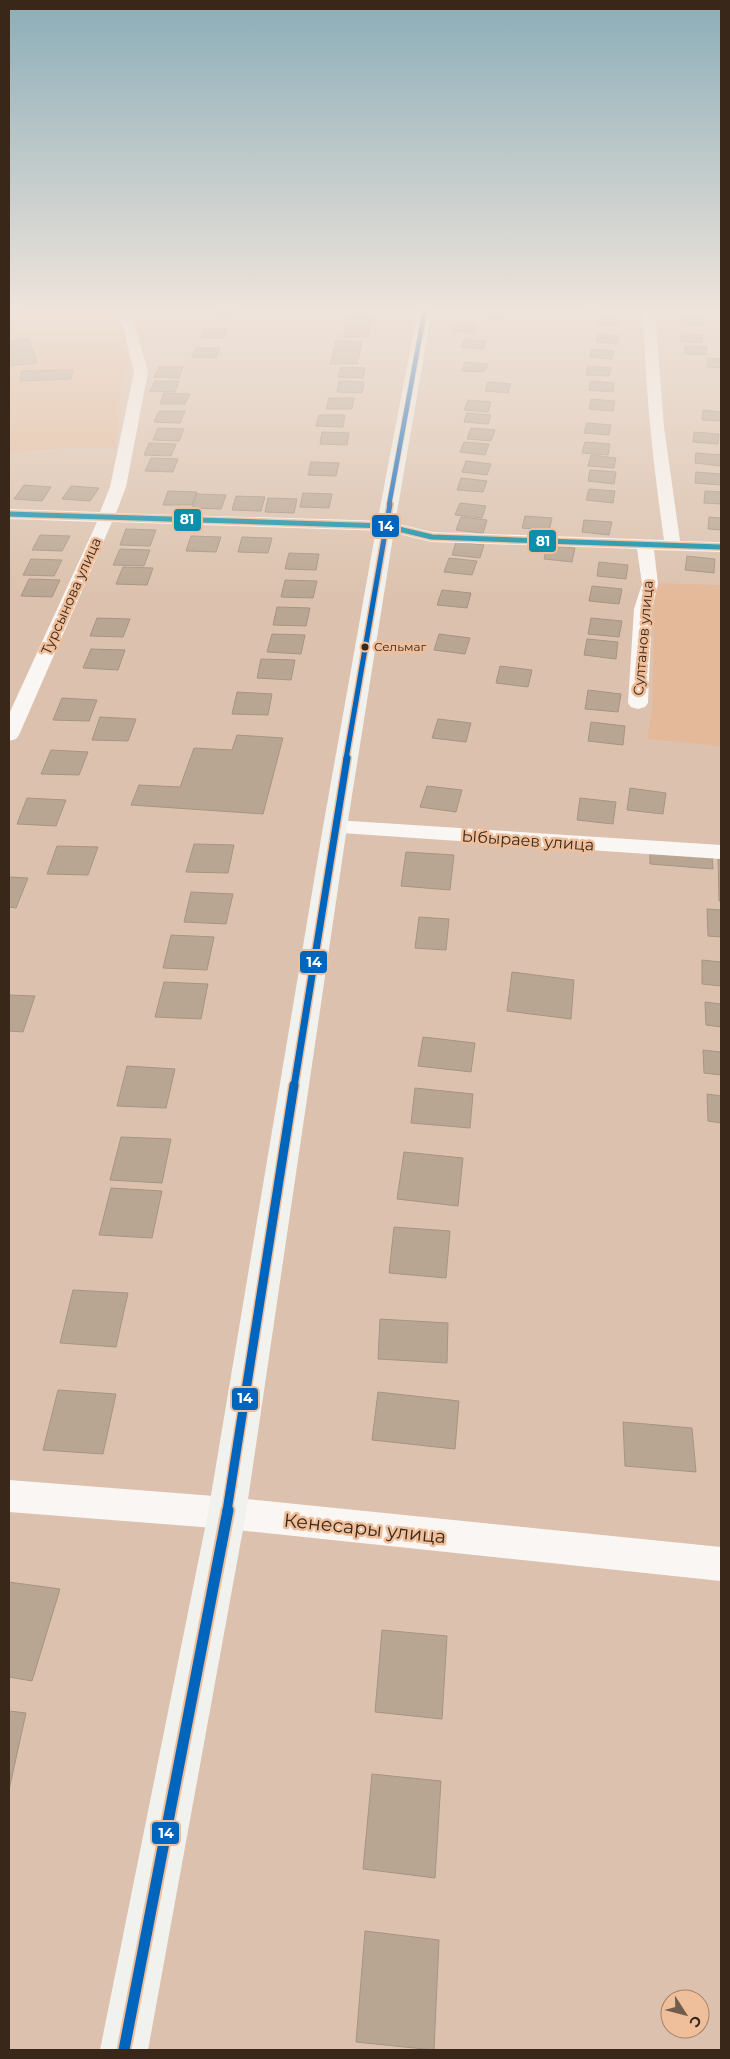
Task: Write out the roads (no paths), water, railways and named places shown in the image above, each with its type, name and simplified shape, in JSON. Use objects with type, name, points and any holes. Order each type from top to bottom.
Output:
[{"type":"street","name":"Турсынова улица","points":[[9,735],[106,518],[118,486],[135,405]]},
{"type":"street","points":[[124,2050],[227,1514],[335,827],[407,405]]},
{"type":"street","points":[[654,405],[664,492],[673,545]]},
{"type":"street","points":[[9,514],[386,526],[432,537],[721,547]]},
{"type":"street","name":"Султанов улица","points":[[638,703],[643,609],[650,584],[645,544]]},
{"type":"street","name":"Ыбыраев улица","points":[[335,827],[721,852]]},
{"type":"street","name":"Кенесары улица","points":[[9,1496],[227,1514],[721,1564]]},
{"type":"place","name":"Сельмаг","points":[[365,647]]}]
